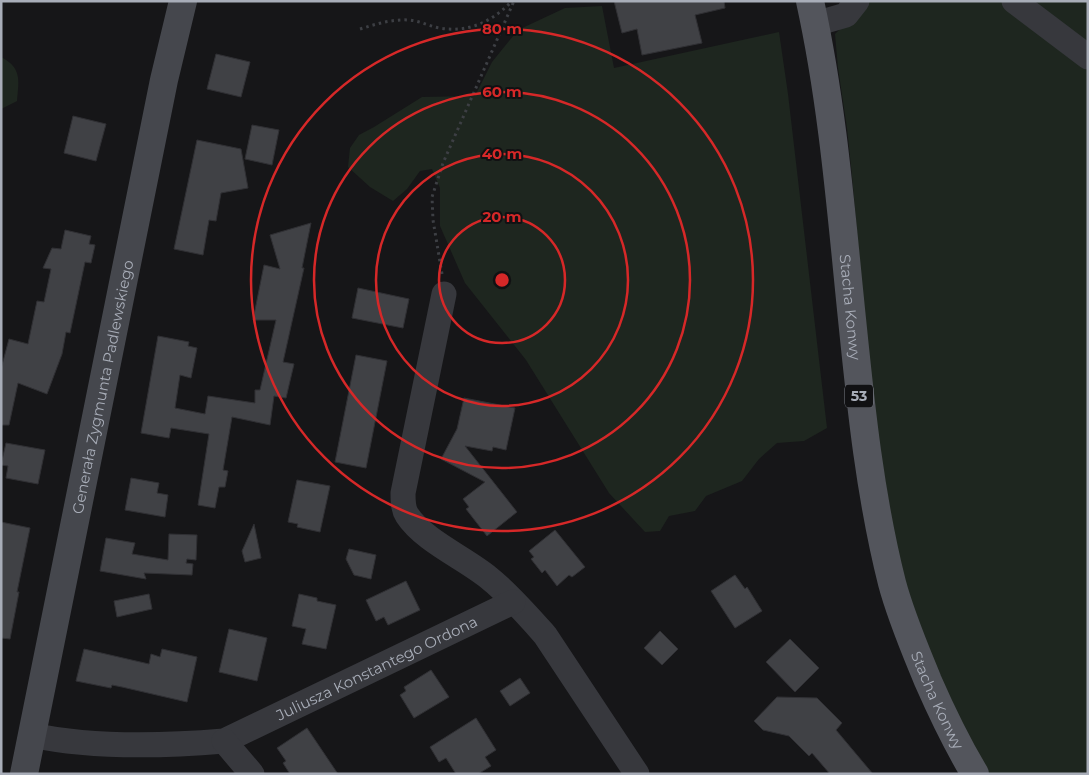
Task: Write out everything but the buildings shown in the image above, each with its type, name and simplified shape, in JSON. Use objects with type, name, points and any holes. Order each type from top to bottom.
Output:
[{"type":"main road","name":"Stacha Konwy","points":[[812,13],[825,78],[861,413],[880,529],[893,585],[916,654],[941,712],[975,774]]},
{"type":"street","name":"Generała Zygmunta Padlewskiego","points":[[24,774],[162,89],[182,1]]},
{"type":"street","points":[[812,13],[846,15],[857,1]]},
{"type":"street","points":[[1014,1],[1088,57]]},
{"type":"street","points":[[444,294],[403,493],[406,514],[421,531],[490,579],[545,635],[638,774]]},
{"type":"street","name":"Juliusza Konstantego Ordona","points":[[32,735],[77,742],[112,744],[192,744],[224,741],[513,602]]},
{"type":"street","points":[[224,741],[252,774]]},
{"type":"path","points":[[360,29],[387,21],[409,20],[455,30],[470,28],[501,13],[513,1]]},
{"type":"path","points":[[444,294],[442,272],[432,220],[432,197],[443,163],[513,1]]},
{"type":"shaded area","points":[[869,1],[1088,1],[1088,774],[984,774],[931,662],[904,578],[893,528],[873,408],[852,176],[835,34]]},
{"type":"shaded area","points":[[602,6],[614,68],[779,32],[827,428],[804,441],[777,443],[759,459],[742,481],[706,496],[695,511],[669,516],[660,531],[645,532],[609,493],[526,360],[465,283],[440,226],[440,188],[432,169],[420,171],[407,189],[393,201],[370,187],[348,167],[350,148],[359,135],[422,97],[475,96],[492,62],[518,30],[565,8]]},
{"type":"shaded area","points":[[1,57],[8,61],[16,70],[18,81],[17,101],[1,109]]}]
